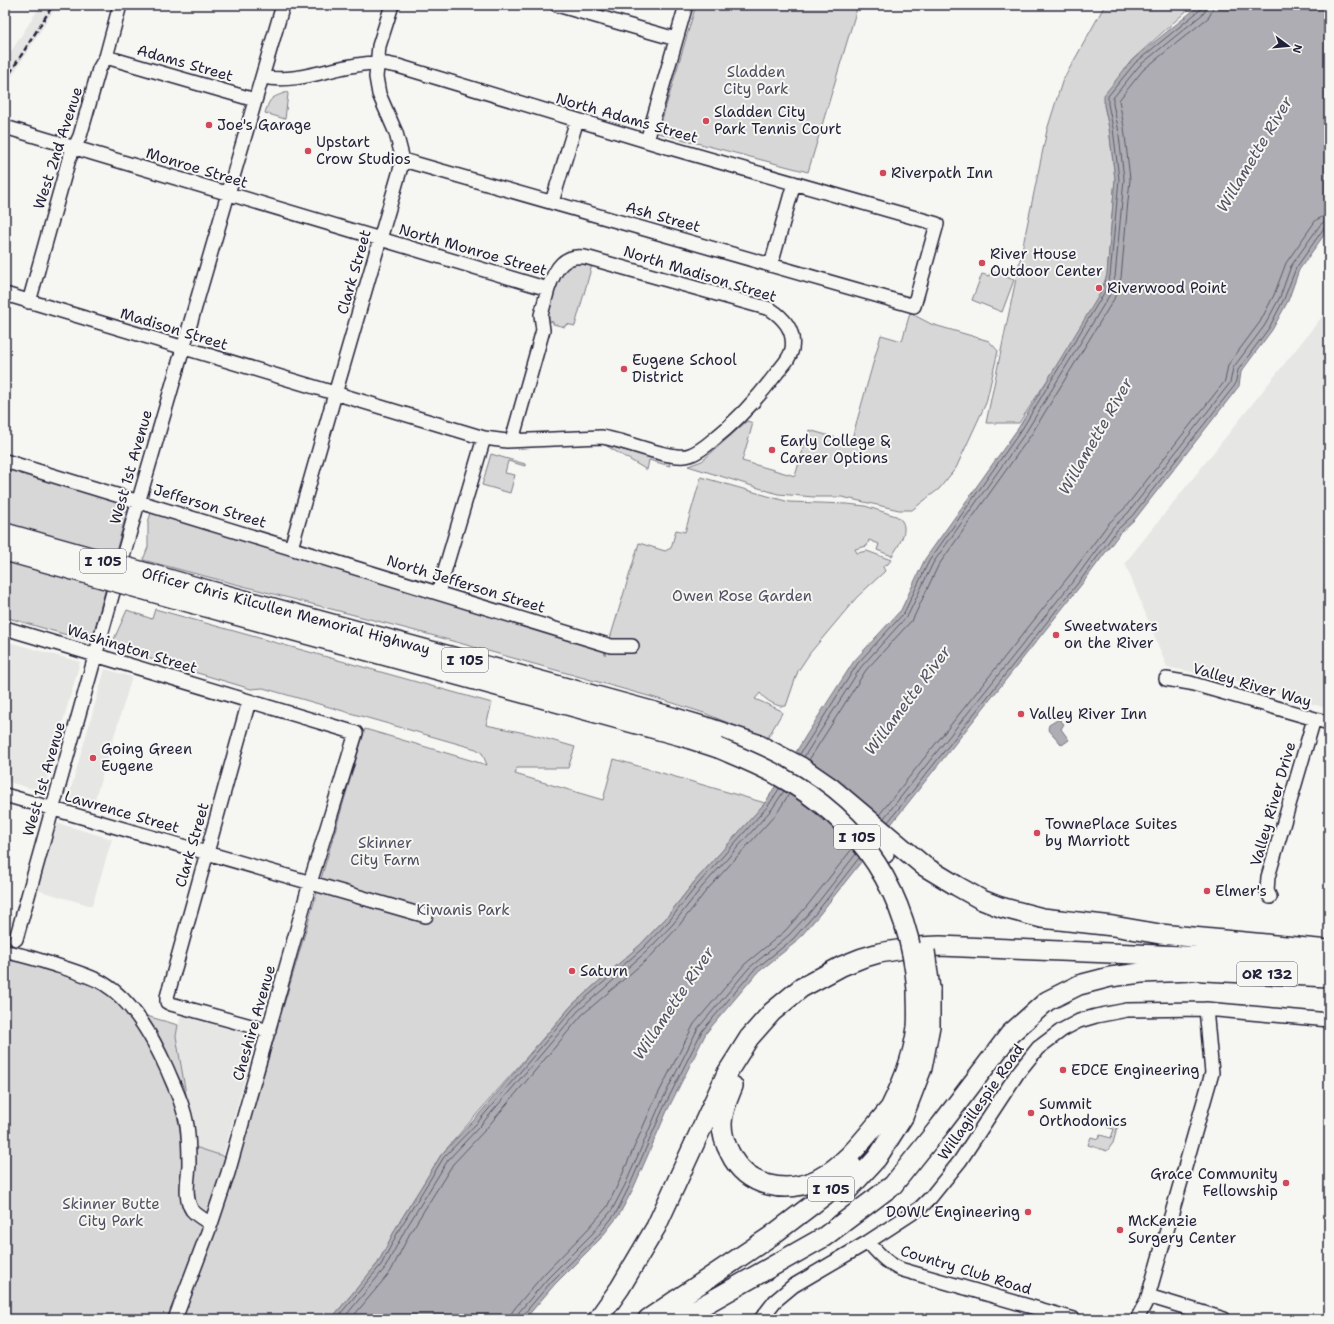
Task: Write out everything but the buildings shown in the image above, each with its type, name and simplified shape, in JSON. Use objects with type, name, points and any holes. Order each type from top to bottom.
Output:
[{"type":"highway","name":"Officer Chris Kilcullen Memorial Highway","points":[[5,533],[655,712],[723,742]]},
{"type":"highway","name":"Officer Chris Kilcullen Memorial Highway","points":[[5,551],[674,734],[723,742]]},
{"type":"highway","points":[[723,742],[757,744],[814,775],[924,866],[982,900],[1000,907],[1042,918],[1113,926],[1160,934],[1329,950]]},
{"type":"highway","name":"I 105","points":[[648,1319],[771,1236],[825,1195],[867,1150],[891,1107],[909,1064],[917,1027],[927,960],[918,925],[901,883],[884,854],[848,812],[808,780],[723,742]]},
{"type":"highway","points":[[1113,926],[1161,926],[1329,937]]},
{"type":"highway","points":[[598,1319],[620,1288],[656,1226],[727,1073],[749,1038],[772,1012],[801,988],[842,966],[879,953],[916,947],[940,946],[1329,962]]},
{"type":"highway","points":[[891,1107],[857,1148],[834,1168],[823,1176],[802,1185],[785,1188],[764,1184],[754,1180],[746,1174],[734,1162],[725,1143],[723,1134],[722,1124],[725,1105],[737,1078],[753,1051],[774,1024],[802,1001],[846,975],[876,965],[905,958],[946,955],[1141,964],[1204,970]]},
{"type":"highway","points":[[678,1319],[824,1237],[893,1184],[940,1126],[1010,1034],[1047,1001],[1079,985],[1110,977],[1141,973],[1204,970]]},
{"type":"highway","name":"OR 132","points":[[1204,970],[1329,978]]},
{"type":"highway","name":"I 105","points":[[678,1319],[833,1206],[877,1158],[904,1117],[922,1068],[930,1026],[923,989]]},
{"type":"street","name":"West 2nd Avenue","points":[[30,302],[69,159],[80,136],[99,69],[106,57],[120,5]]},
{"type":"street","name":"West 1st Avenue","points":[[16,939],[138,501],[283,5]]},
{"type":"street","points":[[392,5],[379,46],[376,77],[379,94],[396,133],[403,160]]},
{"type":"street","points":[[557,5],[676,40]]},
{"type":"street","points":[[647,141],[686,5]]},
{"type":"street","name":"Adams Street","points":[[106,57],[255,100]]},
{"type":"street","points":[[262,77],[285,80],[377,63]]},
{"type":"street","name":"North Adams Street","points":[[377,63],[398,66],[647,141],[937,224],[914,306]]},
{"type":"street","points":[[552,202],[577,120]]},
{"type":"street","name":"Monroe Street","points":[[5,127],[380,240]]},
{"type":"street","name":"Ash Street","points":[[403,160],[914,306]]},
{"type":"street","name":"Clark Street","points":[[291,548],[403,160]]},
{"type":"street","points":[[771,265],[794,184]]},
{"type":"street","name":"North Monroe Street","points":[[380,240],[548,290],[554,274],[565,261]]},
{"type":"street","name":"North Madison Street","points":[[335,394],[484,438],[512,440],[601,437],[621,441],[677,457],[688,456],[701,449],[739,418],[789,358],[792,349],[793,337],[790,329],[781,317],[770,309],[589,258],[574,257],[565,261]]},
{"type":"street","points":[[512,440],[543,330],[541,315],[548,290]]},
{"type":"street","name":"Madison Street","points":[[5,294],[335,394]]},
{"type":"street","points":[[438,593],[484,438]]},
{"type":"street","name":"Jefferson Street","points":[[5,461],[291,548]]},
{"type":"street","name":"North Jefferson Street","points":[[291,548],[611,646],[632,646]]},
{"type":"street","name":"Washington Street","points":[[5,628],[356,733]]},
{"type":"street","name":"Valley River Way","points":[[1166,679],[1190,683],[1329,723]]},
{"type":"street","name":"Clark Street","points":[[249,701],[167,997],[168,1002],[171,1004],[269,1031]]},
{"type":"street","name":"Valley River Drive","points":[[1270,897],[1267,891],[1269,876],[1314,719]]},
{"type":"street","name":"Cheshire Avenue","points":[[175,1319],[228,1174],[310,883],[356,733]]},
{"type":"street","name":"Lawrence Street","points":[[5,795],[426,916]]},
{"type":"street","points":[[5,952],[16,953],[72,970],[103,983],[118,994],[143,1023],[156,1045],[180,1098],[187,1126],[189,1147],[187,1182],[189,1204],[197,1216],[211,1224]]},
{"type":"street","points":[[1138,1319],[1148,1296],[1212,1074],[1206,1009]]},
{"type":"street","name":"Willagillespie Road","points":[[868,1242],[907,1217],[931,1197],[960,1161],[1018,1074],[1038,1048],[1062,1030],[1079,1021],[1127,1010],[1206,1009],[1329,1020]]},
{"type":"street","points":[[761,1319],[775,1301],[793,1286],[868,1242]]},
{"type":"street","name":"Country Club Road","points":[[868,1242],[892,1265],[903,1270],[1074,1319]]},
{"type":"street","points":[[1148,1296],[1224,1319]]},
{"type":"shaded area","points":[[41,5],[57,5],[5,87],[5,61]]},
{"type":"shaded area","points":[[1329,308],[1329,709],[1236,681],[1167,667],[1125,563]]},
{"type":"shaded area","points":[[5,641],[80,662],[43,792],[5,781]]},
{"type":"shaded area","points":[[105,669],[132,677],[93,806],[68,799]]},
{"type":"shaded area","points":[[57,823],[112,839],[92,906],[37,890]]},
{"type":"shaded area","points":[[182,1011],[258,1032],[223,1156],[195,1148],[176,1036]]},
{"type":"green space","name":"Sladden City Park","points":[[696,5],[858,5],[808,172],[658,133]]},
{"type":"green space","points":[[1105,5],[1193,5],[1132,60],[1104,105],[1109,128],[1115,179],[1107,275],[1095,308],[1019,423],[986,423],[1047,130],[1062,82]]},
{"type":"green space","points":[[287,92],[285,119],[265,113],[268,104],[272,99]]},
{"type":"green space","points":[[577,262],[592,265],[575,326],[566,324],[565,327],[553,324],[553,322],[546,320],[558,278],[566,266]]},
{"type":"green space","points":[[991,271],[1014,280],[1002,312],[972,300],[982,274],[989,276]]},
{"type":"green space","points":[[910,313],[931,324],[989,341],[998,351],[986,403],[956,468],[939,489],[912,510],[899,510],[842,497],[814,497],[778,494],[688,466],[702,461],[747,421],[753,423],[742,461],[795,476],[809,430],[851,442],[881,335],[902,341]]},
{"type":"green space","points":[[605,445],[669,462],[670,466],[649,460],[647,470]]},
{"type":"green space","points":[[491,454],[525,464],[525,466],[508,461],[505,473],[515,475],[510,493],[482,485]]},
{"type":"green space","points":[[5,467],[129,504],[91,642],[5,617]]},
{"type":"green space","name":"Owen Rose Garden","points":[[701,477],[789,502],[865,506],[896,516],[904,524],[901,541],[892,556],[877,550],[879,544],[869,540],[867,546],[855,549],[857,553],[867,551],[891,560],[888,564],[884,565],[883,567],[885,571],[857,597],[810,653],[798,671],[786,706],[779,706],[772,703],[760,693],[755,699],[780,710],[782,713],[767,739],[704,713],[673,703],[431,635],[143,560],[148,547],[148,522],[151,513],[604,650],[605,655],[639,543],[665,551],[671,548],[676,530],[685,532]]},
{"type":"green space","points":[[155,609],[492,703],[486,725],[530,734],[575,747],[568,768],[517,768],[515,774],[603,800],[614,759],[765,803],[695,881],[666,918],[640,945],[572,1005],[441,1155],[397,1226],[378,1263],[331,1319],[5,1319],[5,957],[81,978],[101,988],[122,1004],[126,1010],[178,1025],[176,1036],[195,1147],[238,1161],[365,729],[487,765],[482,753],[476,749],[263,688],[251,689],[111,646],[127,610],[152,619]]},
{"type":"green space","points":[[1108,1123],[1118,1125],[1113,1143],[1107,1151],[1088,1145],[1091,1137],[1098,1139],[1100,1135],[1111,1138],[1114,1129],[1107,1127]]},
{"type":"water","name":"Willamette River","points":[[1200,5],[1329,5],[1329,228],[1299,270],[1288,301],[1272,330],[1241,372],[1239,386],[1135,519],[1120,533],[1085,580],[819,915],[796,942],[756,974],[706,1033],[667,1111],[633,1189],[619,1215],[600,1239],[555,1284],[525,1319],[331,1319],[378,1263],[397,1226],[441,1155],[474,1120],[572,1005],[640,945],[666,918],[695,881],[765,803],[854,661],[901,610],[925,559],[1019,427],[1101,292],[1107,275],[1115,179],[1109,128],[1104,105],[1104,95],[1132,60]]},
{"type":"water","points":[[1059,719],[1064,724],[1061,729],[1069,740],[1062,745],[1048,729],[1049,725]]},
{"type":"railway","points":[[5,81],[53,5]]},
{"type":"place","name":"Sladden City Park Tennis Court","points":[[706,121]]},
{"type":"place","name":"Joe's Garage","points":[[209,125]]},
{"type":"place","name":"Upstart Crow Studios","points":[[308,151]]},
{"type":"place","name":"Riverpath Inn","points":[[883,173]]},
{"type":"place","name":"River House Outdoor Center","points":[[982,263]]},
{"type":"place","name":"Riverwood Point","points":[[1099,288]]},
{"type":"place","name":"Eugene School District","points":[[624,369]]},
{"type":"place","name":"Early College & Career Options","points":[[772,450]]},
{"type":"place","name":"Sweetwaters on the River","points":[[1056,635]]},
{"type":"place","name":"Valley River Inn","points":[[1021,714]]},
{"type":"place","name":"Going Green Eugene","points":[[93,758]]},
{"type":"place","name":"TownePlace Suites by Marriott","points":[[1037,833]]},
{"type":"place","name":"Elmer's","points":[[1207,891]]},
{"type":"place","name":"Saturn","points":[[572,971]]},
{"type":"place","name":"EDCE Engineering","points":[[1063,1070]]},
{"type":"place","name":"Summit Orthodonics","points":[[1031,1113]]},
{"type":"place","name":"Grace Community Fellowship","points":[[1286,1183]]},
{"type":"place","name":"DOWL Engineering","points":[[1028,1212]]},
{"type":"place","name":"McKenzie Surgery Center","points":[[1120,1230]]},
{"type":"park label","name":"Skinner City Farm","points":[[385,852]]},
{"type":"park label","name":"Kiwanis Park","points":[[463,910]]},
{"type":"park label","name":"Skinner Butte City Park","points":[[111,1212]]}]
